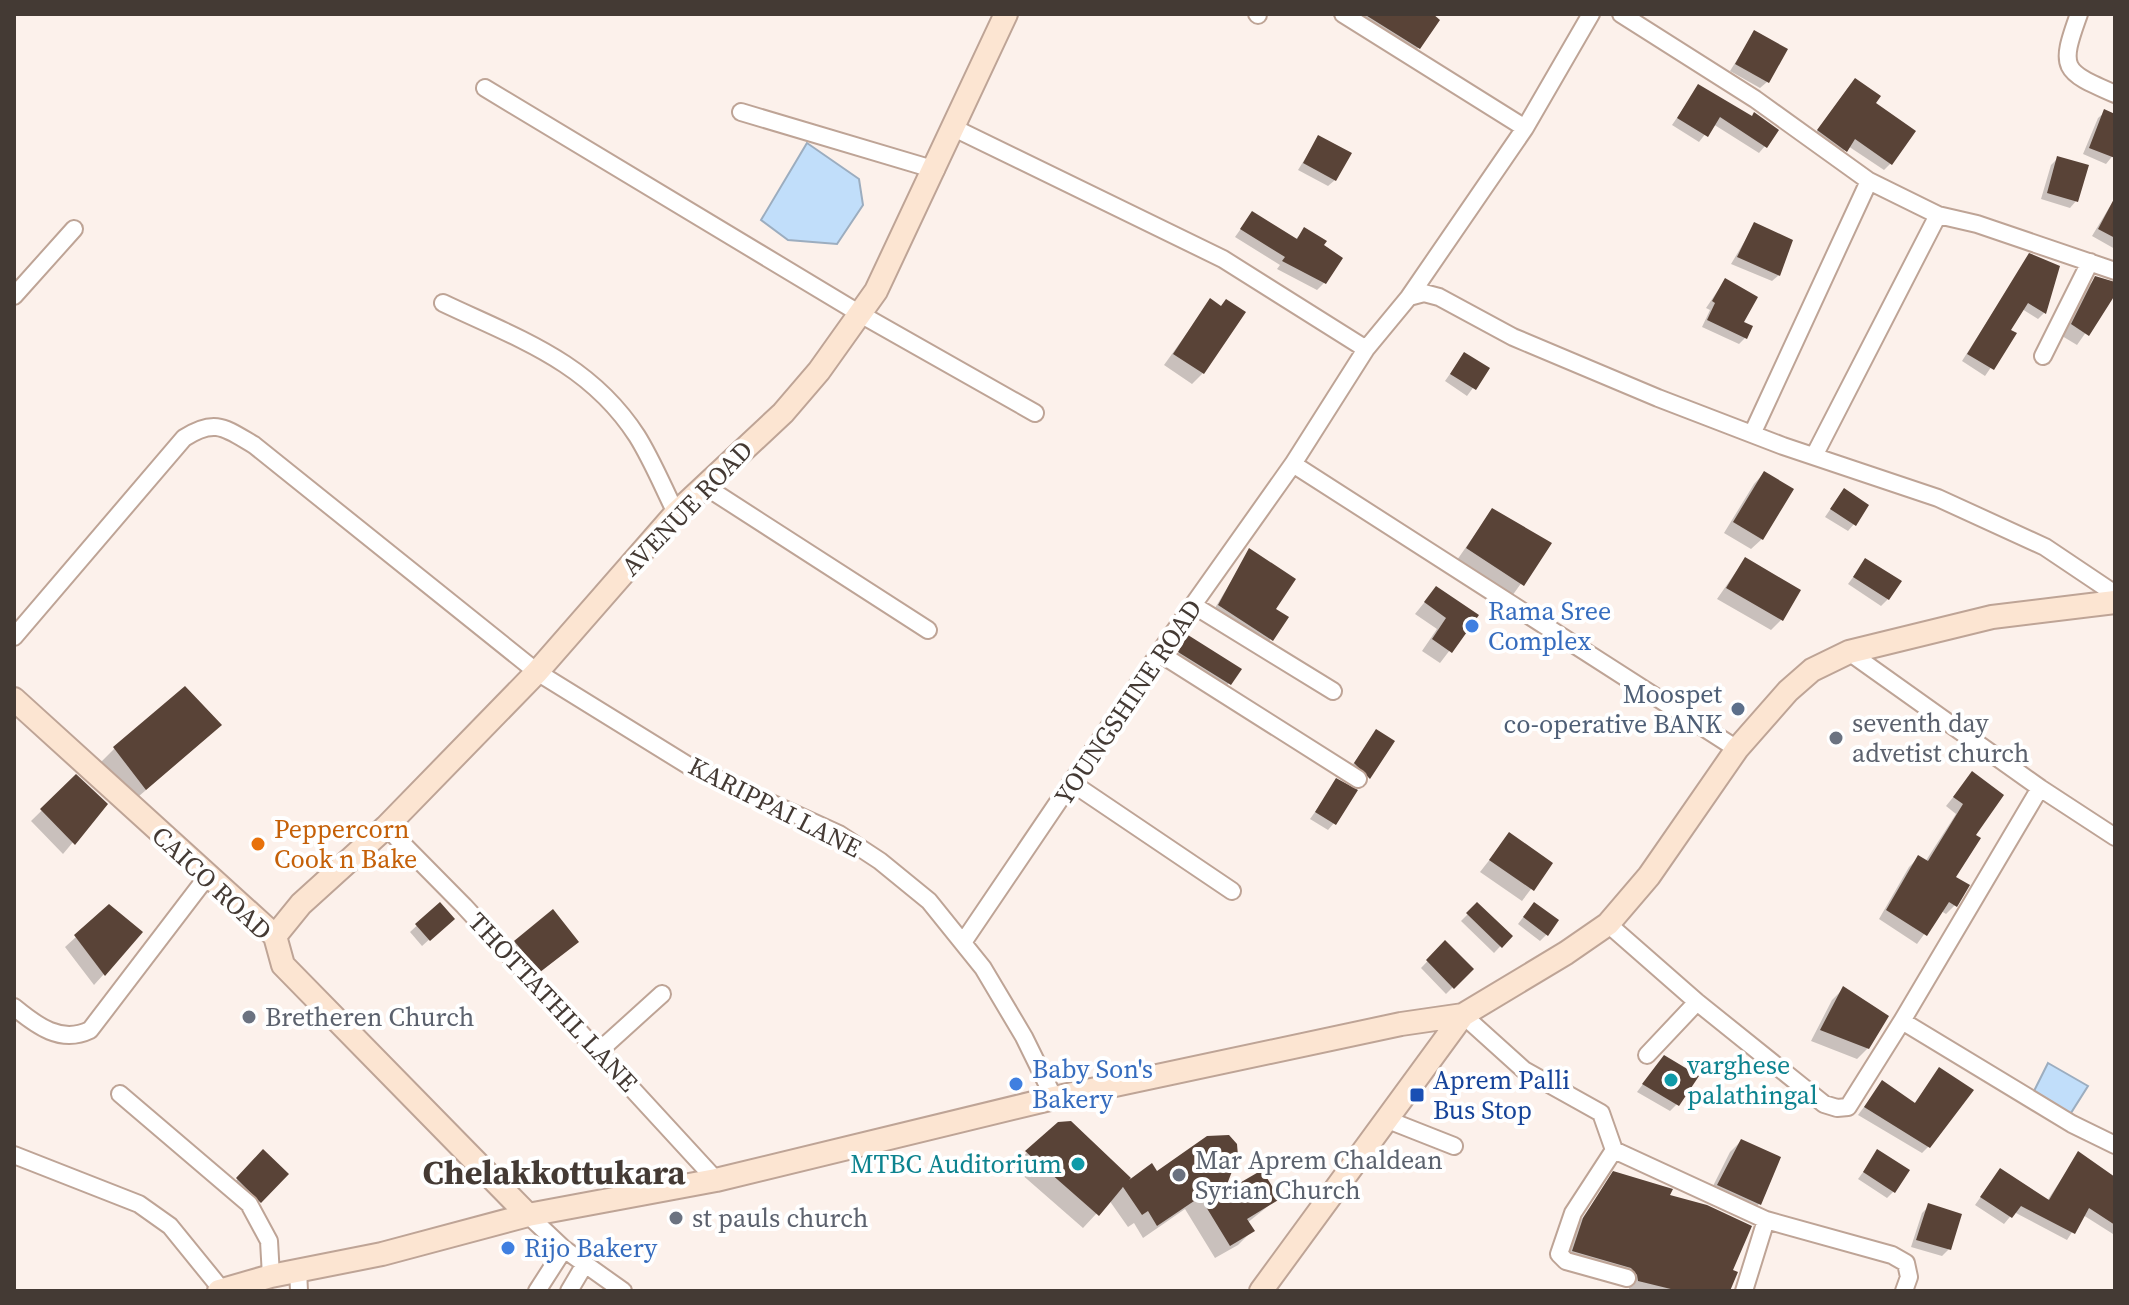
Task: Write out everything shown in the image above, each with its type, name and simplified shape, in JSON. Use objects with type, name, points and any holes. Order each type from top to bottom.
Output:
[{"type":"main road","name":"AVENUE ROAD","points":[[275,936],[301,904],[386,827],[537,672],[703,485],[783,413],[862,315],[936,170],[1006,14]]},
{"type":"main road","points":[[221,1291],[271,1276],[299,1281],[382,1254],[528,1215],[716,1180],[1054,1098],[1401,1024],[1463,1015],[1608,924],[1649,876],[1737,749],[1788,691],[1812,670],[1849,652],[1992,617],[2115,602]]},
{"type":"main road","name":"CAICO ROAD","points":[[14,699],[206,878],[275,936],[283,965],[528,1215]]},
{"type":"main road","points":[[1261,1291],[1463,1015]]},
{"type":"street","points":[[1343,14],[1525,128]]},
{"type":"street","name":"YOUNGSHINE ROAD","points":[[964,941],[1159,653],[1293,464],[1366,349],[1409,297],[1525,128],[1591,14]]},
{"type":"street","points":[[1621,14],[1755,99],[1869,181],[1938,215],[2115,271]]},
{"type":"street","points":[[2079,14],[2066,51],[2069,68],[2080,79],[2115,94]]},
{"type":"street","points":[[485,88],[862,315],[1035,413]]},
{"type":"street","points":[[741,112],[936,170]]},
{"type":"street","points":[[954,128],[1223,259],[1366,349]]},
{"type":"street","points":[[1753,432],[1869,181]]},
{"type":"street","points":[[1814,456],[1938,215]]},
{"type":"street","points":[[14,296],[74,229]]},
{"type":"street","points":[[2043,356],[2090,262]]},
{"type":"street","points":[[1409,297],[1424,293],[1439,297],[1513,337],[1658,398],[1938,498],[2045,547],[2115,594]]},
{"type":"street","points":[[443,303],[557,356],[588,378],[637,437],[676,513]]},
{"type":"street","name":"KARIPPAI LANE","points":[[14,637],[184,438],[203,426],[223,427],[254,445],[537,672],[689,766],[839,834],[929,901],[964,941],[1024,1037],[1054,1098]]},
{"type":"street","points":[[1293,464],[1737,749]]},
{"type":"street","points":[[703,485],[928,630]]},
{"type":"street","points":[[1193,605],[1333,691]]},
{"type":"street","points":[[1849,652],[2040,788],[2115,837]]},
{"type":"street","points":[[1159,653],[1358,779]]},
{"type":"street","points":[[1072,783],[1232,891]]},
{"type":"street","points":[[1608,924],[1697,1002],[1824,1104],[1848,1107],[2040,788]]},
{"type":"street","name":"THOTTATHIL LANE","points":[[386,827],[599,1051],[716,1180]]},
{"type":"street","points":[[16,1013],[55,1033],[74,1038],[90,1030],[206,878]]},
{"type":"street","points":[[599,1051],[662,994]]},
{"type":"street","points":[[1647,1055],[1697,1002]]},
{"type":"street","points":[[1463,1015],[1524,1070],[1601,1113],[1614,1150],[1766,1220],[1892,1255],[1906,1263],[1909,1277],[1904,1291]]},
{"type":"street","points":[[1902,1021],[2072,1124],[2115,1145]]},
{"type":"street","points":[[120,1094],[249,1204],[269,1241],[271,1276]]},
{"type":"street","points":[[1388,1120],[1454,1146]]},
{"type":"street","points":[[1614,1150],[1573,1213],[1560,1243],[1559,1254],[1566,1261],[1627,1278]]},
{"type":"street","points":[[14,1155],[139,1204],[170,1226],[221,1291]]},
{"type":"street","points":[[528,1215],[564,1249],[623,1291]]},
{"type":"street","points":[[1744,1291],[1766,1220]]},
{"type":"street","points":[[537,1291],[564,1249]]},
{"type":"street","points":[[569,1291],[585,1264]]},
{"type":"water","points":[[807,143],[859,179],[863,205],[837,244],[788,240],[761,220]]},
{"type":"water","points":[[2048,1063],[2088,1086],[2069,1116],[2033,1093]]},
{"type":"building","points":[[1364,14],[1433,14],[1440,20],[1420,49]]},
{"type":"building","points":[[1754,30],[1788,49],[1769,83],[1735,64]]},
{"type":"building","points":[[1855,78],[1881,96],[1876,103],[1916,131],[1892,165],[1855,139],[1847,152],[1817,130]]},
{"type":"building","points":[[1698,84],[1752,116],[1754,112],[1779,130],[1767,148],[1720,117],[1708,137],[1677,118]]},
{"type":"building","points":[[2104,109],[2115,114],[2115,158],[2089,148]]},
{"type":"building","points":[[1318,135],[1352,153],[1336,181],[1303,163]]},
{"type":"building","points":[[2057,156],[2089,165],[2078,202],[2047,193]]},
{"type":"building","points":[[2115,197],[2115,238],[2098,229]]},
{"type":"building","points":[[1252,211],[1297,239],[1304,227],[1327,241],[1324,245],[1343,258],[1326,284],[1282,261],[1285,257],[1240,229]]},
{"type":"building","points":[[1754,222],[1793,240],[1780,276],[1737,257]]},
{"type":"building","points":[[2029,253],[2060,266],[2046,314],[2028,303],[2011,330],[2017,333],[1994,370],[1967,354]]},
{"type":"building","points":[[2095,276],[2115,282],[2115,295],[2089,336],[2071,324]]},
{"type":"building","points":[[1725,278],[1758,297],[1744,322],[1753,326],[1747,339],[1707,320],[1715,303],[1712,301]]},
{"type":"building","points":[[1210,298],[1221,306],[1226,299],[1246,312],[1204,374],[1173,354]]},
{"type":"building","points":[[1464,352],[1490,368],[1476,390],[1450,374]]},
{"type":"building","points":[[1764,471],[1794,489],[1763,540],[1733,522]]},
{"type":"building","points":[[1844,488],[1869,505],[1856,526],[1830,509]]},
{"type":"building","points":[[1492,508],[1552,543],[1524,586],[1466,548]]},
{"type":"building","points":[[1249,548],[1296,579],[1276,609],[1289,617],[1273,641],[1218,605]]},
{"type":"building","points":[[1745,557],[1801,590],[1783,621],[1726,588]]},
{"type":"building","points":[[1865,558],[1902,581],[1889,600],[1853,577]]},
{"type":"building","points":[[1436,586],[1479,615],[1452,653],[1432,639],[1446,618],[1424,602]]},
{"type":"building","points":[[1188,635],[1242,669],[1231,685],[1178,652]]},
{"type":"building","points":[[185,686],[222,725],[146,790],[113,747]]},
{"type":"building","points":[[1376,729],[1395,741],[1370,779],[1354,763]]},
{"type":"building","points":[[1972,771],[2004,795],[1976,835],[1981,838],[1956,877],[1970,885],[1957,907],[1949,902],[1927,936],[1886,910],[1918,855],[1928,861],[1963,804],[1953,797]]},
{"type":"building","points":[[76,774],[108,804],[75,845],[40,809]]},
{"type":"building","points":[[1336,778],[1358,790],[1336,825],[1315,812]]},
{"type":"building","points":[[1509,832],[1553,863],[1534,891],[1489,860]]},
{"type":"building","points":[[440,902],[455,919],[430,941],[415,924]]},
{"type":"building","points":[[1477,902],[1513,936],[1502,948],[1466,913]]},
{"type":"building","points":[[1534,902],[1559,920],[1548,936],[1523,917]]},
{"type":"building","points":[[109,904],[143,932],[105,976],[74,935]]},
{"type":"building","points":[[553,909],[579,942],[540,972],[514,941]]},
{"type":"building","points":[[1445,940],[1474,969],[1454,989],[1426,960]]},
{"type":"building","points":[[1843,986],[1889,1016],[1869,1049],[1820,1030]]},
{"type":"building","name":"varghese palathingal","points":[[1664,1055],[1699,1076],[1679,1106],[1642,1084]]},
{"type":"building","points":[[1939,1067],[1974,1090],[1930,1148],[1864,1107],[1882,1080],[1915,1103]]},
{"type":"building","points":[[1071,1121],[1131,1178],[1129,1180],[1152,1163],[1157,1171],[1207,1136],[1229,1135],[1237,1144],[1238,1156],[1224,1192],[1262,1170],[1280,1199],[1247,1219],[1255,1231],[1230,1246],[1200,1197],[1157,1226],[1148,1211],[1142,1215],[1123,1187],[1099,1216],[1025,1151],[1058,1122]]},
{"type":"building","points":[[1741,1139],[1781,1157],[1761,1205],[1717,1185]]},
{"type":"building","points":[[263,1149],[289,1174],[261,1203],[236,1178]]},
{"type":"building","points":[[1877,1149],[1910,1170],[1895,1193],[1863,1172]]},
{"type":"building","points":[[2078,1151],[2115,1177],[2115,1225],[2089,1208],[2075,1234],[2021,1206],[2012,1218],[1980,1197],[2000,1168],[2049,1200]]},
{"type":"building","points":[[1613,1171],[1673,1189],[1670,1195],[1707,1205],[1752,1226],[1733,1270],[1738,1272],[1730,1291],[1679,1291],[1638,1281],[1631,1268],[1572,1251],[1583,1218]]},
{"type":"building","points":[[1928,1203],[1962,1214],[1951,1250],[1916,1240]]},
{"type":"place","name":"Rama Sree Complex","points":[[1472,626]]},
{"type":"place","name":"Moospet co-operative BANK","points":[[1738,709]]},
{"type":"place","name":"seventh day advetist church","points":[[1836,738]]},
{"type":"place","name":"Peppercorn Cook n Bake","points":[[258,844]]},
{"type":"place","name":"Bretheren Church","points":[[249,1017]]},
{"type":"place","name":"varghese palathingal","points":[[1671,1080]]},
{"type":"place","name":"Baby Son's Bakery","points":[[1016,1084]]},
{"type":"place","name":"Aprem Palli Bus Stop","points":[[1417,1095]]},
{"type":"place","name":"MTBC Auditorium","points":[[1078,1164]]},
{"type":"place","name":"Mar Aprem Chaldean Syrian Church","points":[[1179,1175]]},
{"type":"place","name":"st pauls church","points":[[676,1218]]},
{"type":"place","name":"Rijo Bakery","points":[[508,1248]]},
{"type":"district","name":"Chelakkottukara","points":[[554,1172]]}]
